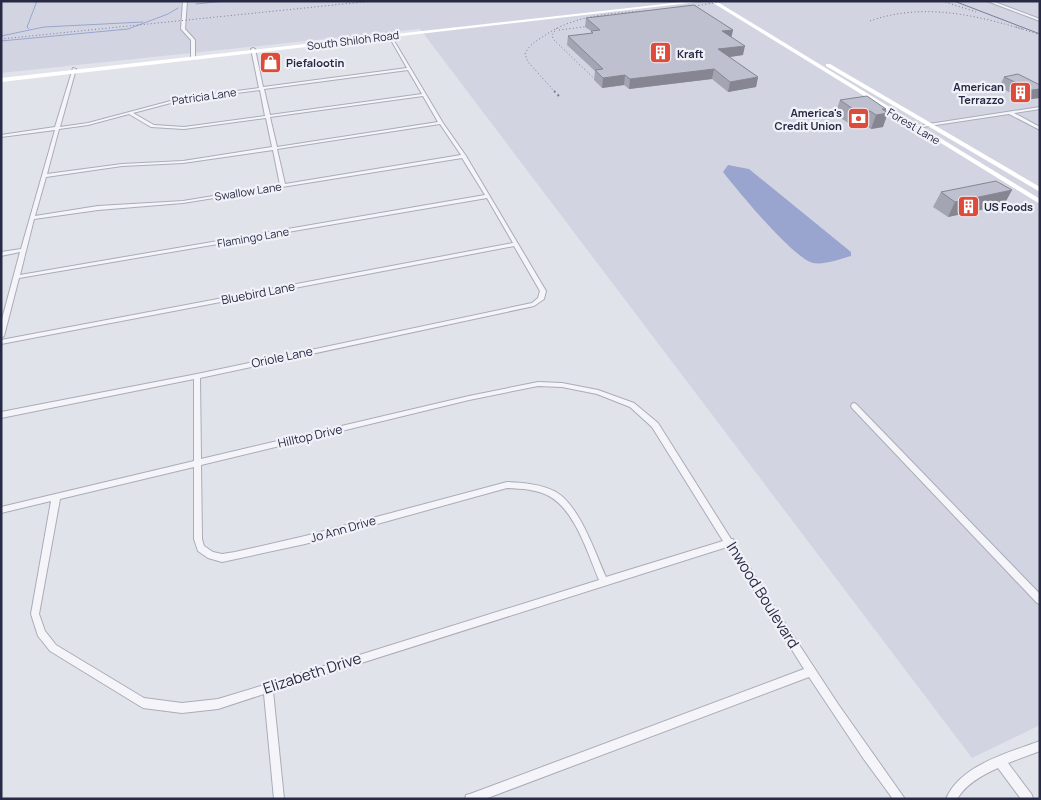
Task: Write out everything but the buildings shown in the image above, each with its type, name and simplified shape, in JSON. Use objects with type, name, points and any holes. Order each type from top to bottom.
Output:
[{"type":"main road","name":"South Shiloh Road","points":[[389,35],[678,1]]},
{"type":"main road","name":"South Shiloh Road","points":[[1,79],[704,1]]},
{"type":"main road","name":"Forest Lane","points":[[712,1],[1040,202]]},
{"type":"main road","name":"Forest Lane","points":[[724,1],[928,125],[1040,190]]},
{"type":"main road","points":[[1007,182],[1018,184],[1040,196]]},
{"type":"street","points":[[185,1],[183,29],[193,40],[193,57]]},
{"type":"street","points":[[988,1],[1040,20]]},
{"type":"street","points":[[389,35],[441,124],[464,156],[516,244]]},
{"type":"street","points":[[253,50],[283,186]]},
{"type":"street","points":[[1,336],[73,70]]},
{"type":"street","name":"Patricia Lane","points":[[1,136],[94,122],[164,102],[409,70]]},
{"type":"street","points":[[130,113],[153,126],[173,128],[424,95]]},
{"type":"street","points":[[916,127],[1040,108]]},
{"type":"street","points":[[1009,112],[1040,129]]},
{"type":"street","points":[[44,176],[122,165],[184,162],[441,124]]},
{"type":"street","name":"Swallow Lane","points":[[32,218],[98,208],[183,202],[464,156]]},
{"type":"street","name":"Flamingo Lane","points":[[17,277],[488,196]]},
{"type":"street","name":"Oriole Lane","points":[[1,415],[197,376],[534,304],[541,299],[543,291],[516,244]]},
{"type":"street","name":"Bluebird Lane","points":[[1,342],[516,244]]},
{"type":"street","points":[[1,254],[24,250]]},
{"type":"street","name":"Jo Ann Drive","points":[[197,376],[198,539],[201,548],[211,555],[222,558],[306,540],[507,485],[532,486],[558,498],[574,517],[604,582]]},
{"type":"street","name":"Hilltop Drive","points":[[1,510],[538,384],[562,385],[598,392],[620,400]]},
{"type":"street","name":"Inwood Boulevard","points":[[620,400],[632,405],[655,425],[811,671],[868,756],[900,799]]},
{"type":"street","points":[[854,406],[1040,600]]},
{"type":"street","name":"Elizabeth Drive","points":[[56,497],[35,614],[41,633],[53,648],[143,703],[182,708],[218,704],[730,542]]},
{"type":"street","points":[[470,799],[811,671]]},
{"type":"street","points":[[268,687],[280,799]]},
{"type":"street","points":[[951,799],[955,789],[978,771],[1040,746]]},
{"type":"street","points":[[1001,763],[1028,799]]},
{"type":"shaded area","points":[[1,1],[1040,1],[1040,725],[972,758],[420,29],[1,73]]},
{"type":"water","points":[[728,165],[749,169],[851,252],[851,256],[822,263],[813,263],[804,258],[780,237],[730,181],[723,172]]},
{"type":"waterway","points":[[29,29],[27,27],[37,1]]},
{"type":"waterway","points":[[196,4],[225,1]]},
{"type":"waterway","points":[[1,41],[128,29],[168,14],[178,8]]},
{"type":"waterway","points":[[1,36],[44,27],[143,22]]},
{"type":"tram line","points":[[954,1],[1040,34]]},
{"type":"railway","points":[[1,39],[373,1]]},
{"type":"railway","points":[[556,29],[574,21],[607,14],[674,9],[724,1]]},
{"type":"railway","points":[[942,1],[976,12]]},
{"type":"railway","points":[[870,21],[889,16],[927,12],[965,15],[1022,29]]},
{"type":"railway","points":[[559,30],[599,25]]},
{"type":"railway","points":[[1016,27],[1022,29]]},
{"type":"railway","points":[[555,92],[528,62],[525,54],[533,44],[556,29]]},
{"type":"railway","points":[[556,29],[552,35],[553,39],[603,87]]},
{"type":"railway","points":[[1022,29],[1040,35]]},
{"type":"railway","points":[[555,92],[560,97]]},
{"type":"place","name":"Kraft","points":[[661,53]]},
{"type":"place","name":"Piefalootin","points":[[270,62]]},
{"type":"place","name":"American Terrazzo","points":[[1020,92]]},
{"type":"place","name":"America's Credit Union","points":[[858,118]]},
{"type":"place","name":"US Foods","points":[[968,206]]}]
